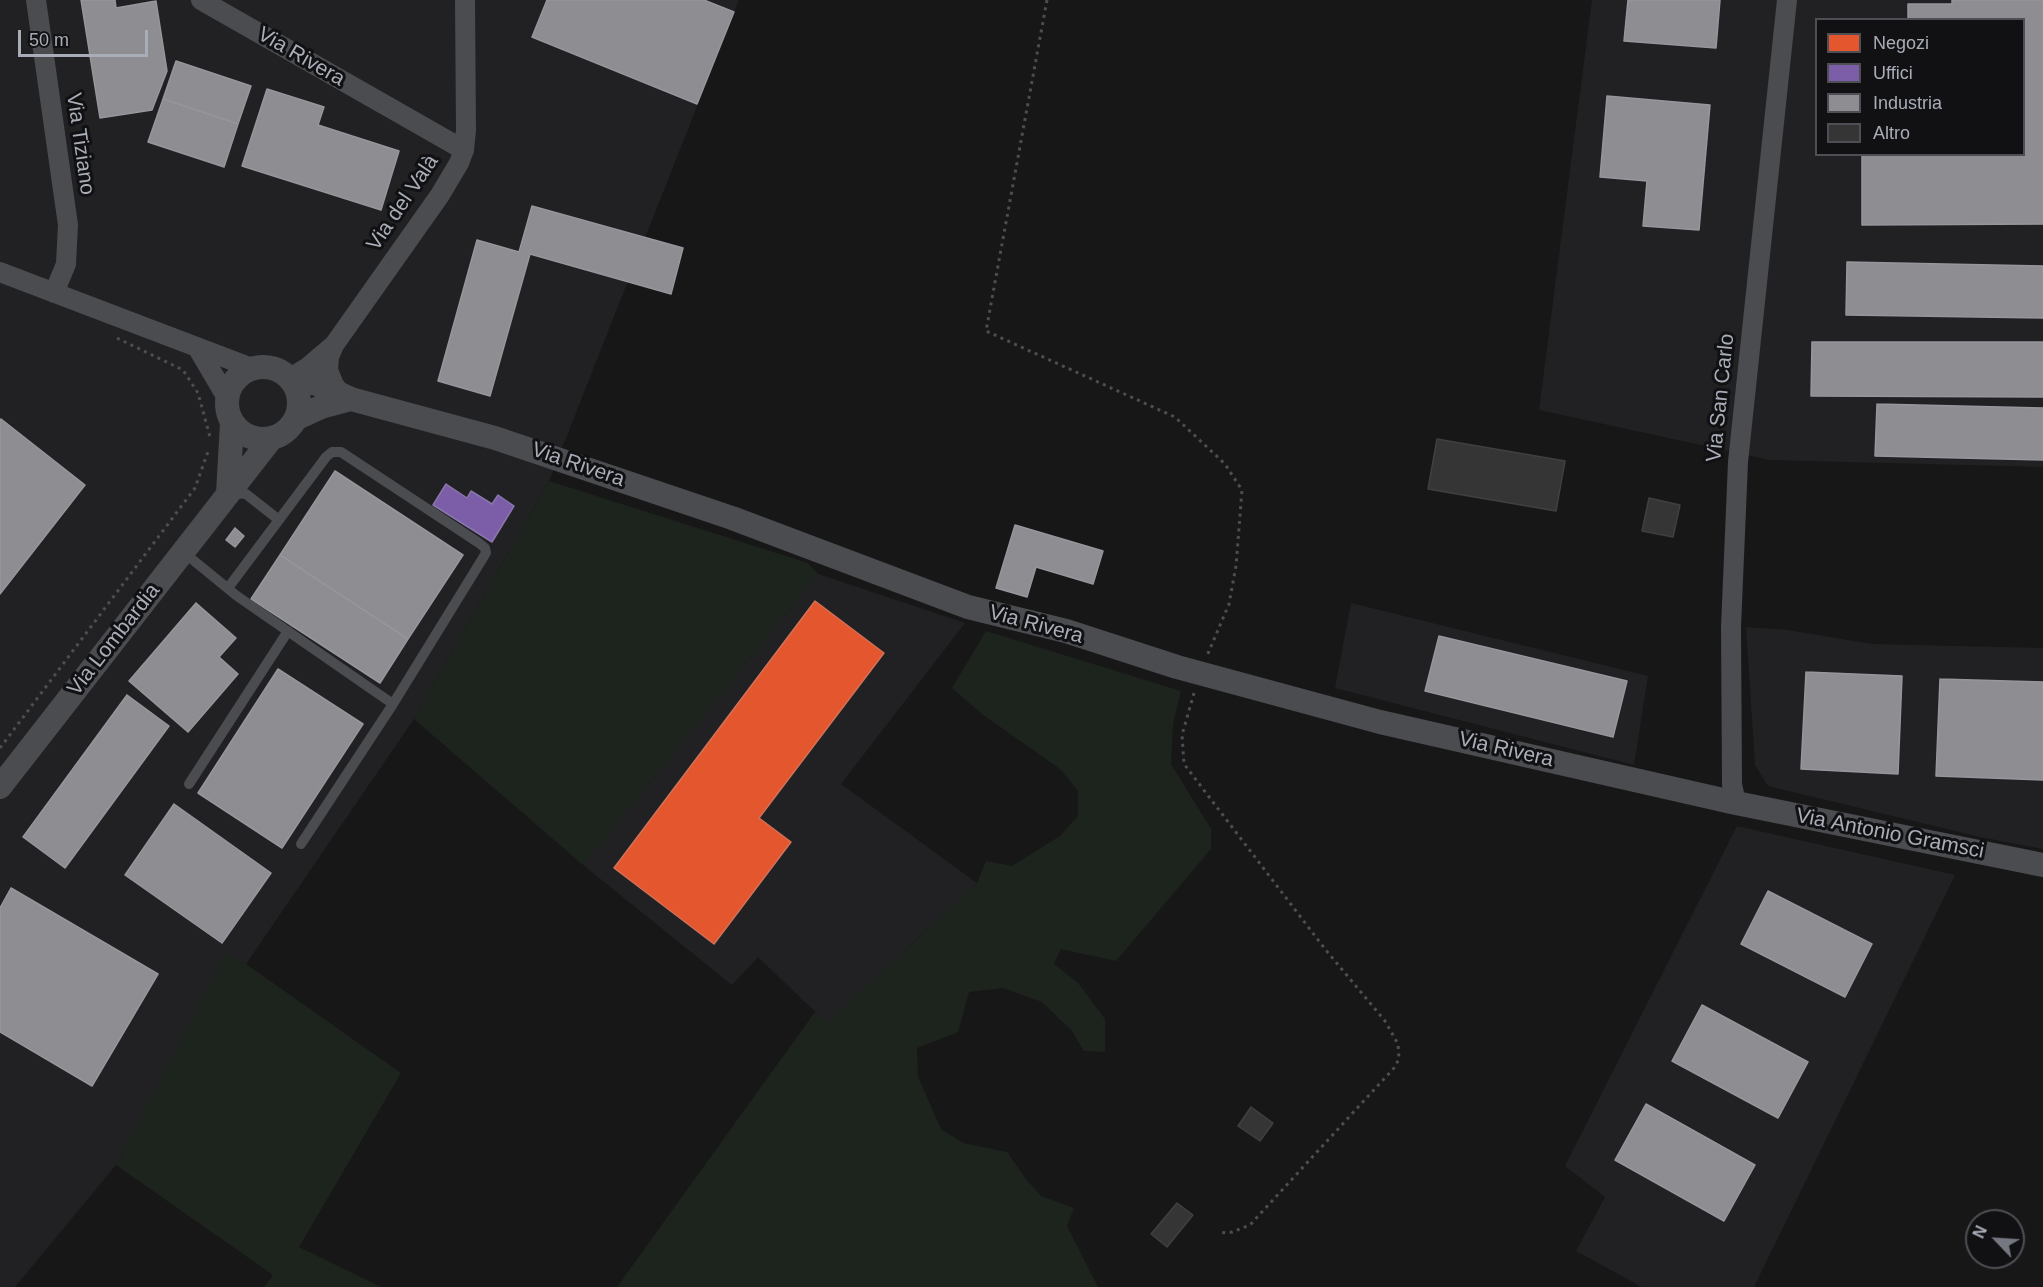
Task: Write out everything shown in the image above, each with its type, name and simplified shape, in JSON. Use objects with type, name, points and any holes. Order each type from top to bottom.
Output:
[{"type":"street","name":"Via Tiziano","points":[[36,0],[68,225],[66,264],[54,293]]},
{"type":"street","name":"Via Rivera","points":[[201,0],[464,150]]},
{"type":"street","name":"Via del Valà","points":[[346,397],[334,385],[328,370],[328,357],[334,345],[440,195],[464,150],[466,130],[465,0]]},
{"type":"street","name":"Via San Carlo","points":[[1736,803],[1732,784],[1731,627],[1738,462],[1787,0]]},
{"type":"street","points":[[0,272],[252,368],[272,368],[292,380],[300,406],[297,418],[281,435],[260,440],[240,432],[232,423]]},
{"type":"street","name":"Via del Valà","points":[[292,380],[334,345]]},
{"type":"street","points":[[197,347],[227,398]]},
{"type":"street","points":[[228,493],[232,423],[227,398],[235,380],[252,368]]},
{"type":"street","name":"Via Rivera","points":[[292,380],[315,383],[346,397],[495,438],[575,464],[732,518],[968,607],[1066,631],[1199,673],[1380,722],[1736,803]]},
{"type":"street","points":[[297,418],[346,397]]},
{"type":"street","name":"Via Lombardia","points":[[0,787],[271,439]]},
{"type":"street","name":"Via Antonio Gramsci","points":[[1736,803],[2043,865]]},
{"type":"lane","points":[[228,588],[332,452],[341,452],[485,548],[486,553],[393,704],[301,844]]},
{"type":"lane","points":[[228,493],[246,494],[279,520]]},
{"type":"lane","points":[[182,551],[228,588],[393,704]]},
{"type":"lane","points":[[189,783],[288,631]]},
{"type":"path","points":[[1047,0],[986,331],[1175,417],[1225,464],[1242,490],[1236,566],[1230,604],[1199,673],[1182,735],[1184,764],[1325,949],[1385,1021],[1398,1044],[1399,1059],[1394,1068],[1250,1225],[1232,1232],[1218,1233]]},
{"type":"path","points":[[0,748],[195,488],[211,442],[198,393],[183,370],[110,335]]},
{"type":"shaded area","points":[[0,0],[739,0],[549,481],[414,719],[246,964],[225,956],[116,1165],[15,1287],[0,1287]]},
{"type":"shaded area","points":[[1592,0],[2043,0],[2043,467],[1770,460],[1539,410]]},
{"type":"shaded area","points":[[549,481],[808,563],[818,574],[583,865],[414,719]]},
{"type":"shaded area","points":[[818,574],[965,623],[841,784],[977,883],[827,1023],[758,957],[732,985],[583,865]]},
{"type":"shaded area","points":[[1351,603],[1648,676],[1634,765],[1335,688]]},
{"type":"shaded area","points":[[1746,627],[1788,630],[1872,644],[2043,648],[2043,849],[1980,837],[1768,786],[1755,765]]},
{"type":"shaded area","points":[[986,631],[1181,691],[1173,724],[1171,764],[1211,829],[1211,849],[1116,961],[1061,949],[1054,964],[1078,983],[1105,1019],[1105,1052],[1084,1051],[1072,1031],[1042,1002],[1003,988],[969,992],[958,1032],[917,1048],[918,1077],[941,1129],[963,1143],[1007,1152],[1041,1196],[1074,1208],[1067,1226],[1098,1287],[617,1287],[815,1012],[827,1023],[977,883],[986,861],[1012,866],[1060,836],[1078,816],[1078,791],[1060,769],[982,714],[952,688]]},
{"type":"shaded area","points":[[1737,826],[1955,875],[1754,1287],[1642,1287],[1576,1251],[1605,1197],[1565,1166]]},
{"type":"shaded area","points":[[225,955],[246,964],[401,1073],[299,1247],[381,1287],[264,1287],[273,1275],[116,1165]]},
{"type":"building: Negozi","points":[[815,601],[884,653],[759,818],[791,842],[714,944],[614,868]]},
{"type":"building: Uffici","points":[[446,484],[467,498],[471,491],[492,504],[498,495],[514,506],[492,542],[433,505]]},
{"type":"building: Industria","points":[[81,0],[115,0],[116,8],[156,1],[167,71],[152,110],[100,118]]},
{"type":"building: Industria","points":[[547,0],[704,0],[734,12],[697,104],[532,37]]},
{"type":"building: Industria","points":[[1628,0],[1720,0],[1716,48],[1624,41]]},
{"type":"building: Industria","points":[[1952,0],[2043,0],[2043,224],[1862,225],[1862,156],[2025,156],[2025,18],[1908,18],[1908,4],[1952,4]]},
{"type":"building: Industria","points":[[176,61],[251,86],[238,124],[163,99]]},
{"type":"building: Industria","points":[[267,89],[324,107],[318,125],[399,151],[381,210],[242,166]]},
{"type":"building: Industria","points":[[1607,96],[1710,105],[1699,230],[1643,226],[1647,181],[1600,177]]},
{"type":"building: Industria","points":[[163,99],[238,124],[224,167],[148,142]]},
{"type":"building: Industria","points":[[532,206],[683,248],[671,294],[530,254],[490,396],[438,381],[477,240],[519,252]]},
{"type":"building: Industria","points":[[1847,262],[2043,266],[2043,318],[1846,315]]},
{"type":"building: Industria","points":[[1812,342],[2043,342],[2043,397],[1811,396]]},
{"type":"building: Industria","points":[[1877,404],[2043,408],[2043,460],[1875,456]]},
{"type":"building: Industria","points":[[1,419],[85,485],[0,594],[0,421]]},
{"type":"building: Industria","points":[[335,471],[463,555],[408,639],[280,555]]},
{"type":"building: Industria","points":[[1015,525],[1103,551],[1093,584],[1036,567],[1027,597],[996,588]]},
{"type":"building: Industria","points":[[235,528],[244,536],[235,547],[226,540]]},
{"type":"building: Industria","points":[[280,555],[408,639],[380,683],[251,599]]},
{"type":"building: Industria","points":[[196,603],[236,638],[219,657],[238,674],[188,732],[129,681]]},
{"type":"building: Industria","points":[[1439,636],[1627,681],[1613,737],[1425,691]]},
{"type":"building: Industria","points":[[278,669],[363,724],[282,848],[198,793]]},
{"type":"building: Industria","points":[[1806,672],[1902,676],[1898,774],[1801,769]]},
{"type":"building: Industria","points":[[1940,679],[2043,682],[2043,780],[1936,776]]},
{"type":"building: Industria","points":[[127,695],[169,726],[65,868],[23,837]]},
{"type":"building: Industria","points":[[174,804],[271,873],[222,943],[125,875]]},
{"type":"building: Industria","points":[[11,888],[158,974],[92,1086],[0,1032],[0,908]]},
{"type":"building: Industria","points":[[1768,891],[1872,944],[1845,997],[1741,944]]},
{"type":"building: Industria","points":[[1702,1005],[1808,1062],[1778,1118],[1672,1061]]},
{"type":"building: Industria","points":[[1646,1104],[1755,1165],[1724,1221],[1615,1160]]},
{"type":"building: Altro","points":[[1437,439],[1565,461],[1556,511],[1428,489]]},
{"type":"building: Altro","points":[[1649,498],[1680,505],[1673,537],[1642,531]]},
{"type":"building: Altro","points":[[1251,1107],[1273,1123],[1260,1141],[1238,1126]]},
{"type":"building: Altro","points":[[1177,1203],[1193,1215],[1167,1247],[1151,1234]]}]
